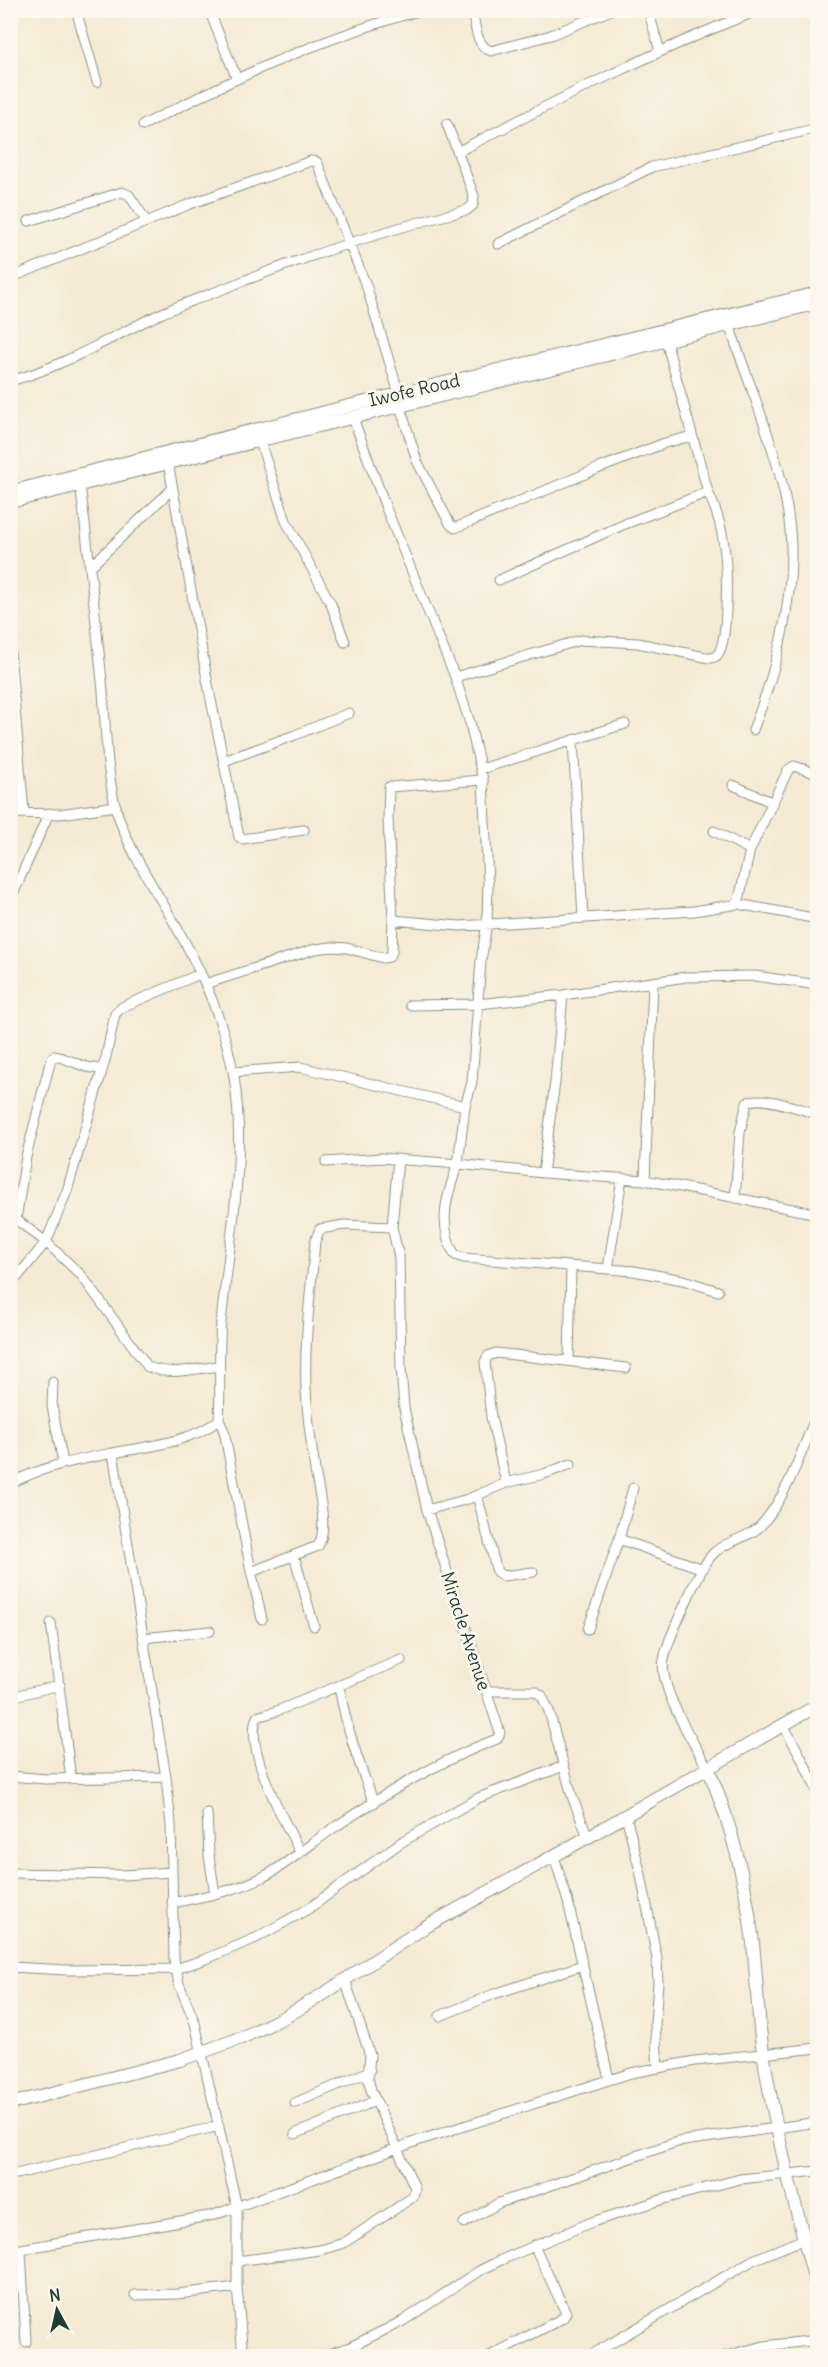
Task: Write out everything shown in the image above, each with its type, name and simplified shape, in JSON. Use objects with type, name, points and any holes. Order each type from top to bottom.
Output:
[{"type":"street","points":[[76,10],[97,82]]},
{"type":"street","points":[[209,10],[237,79]]},
{"type":"street","points":[[143,125],[237,79],[337,39],[421,10]]},
{"type":"street","points":[[472,10],[480,43],[485,50],[491,51],[551,35],[611,10]]},
{"type":"street","points":[[648,10],[660,51]]},
{"type":"street","points":[[459,152],[543,107],[660,51],[759,10]]},
{"type":"street","points":[[10,116],[14,136],[10,139]]},
{"type":"street","points":[[10,381],[47,369],[162,313],[349,242],[467,210],[473,205],[474,196],[447,124]]},
{"type":"street","points":[[498,244],[652,167],[818,128]]},
{"type":"street","points":[[10,278],[257,179],[311,161],[317,162],[381,327],[417,461],[450,524],[455,528],[597,469],[665,443],[692,436]]},
{"type":"street","points":[[28,220],[122,192],[129,195],[147,222]]},
{"type":"street","name":"Iwofe Road","points":[[10,492],[817,303]]},
{"type":"street","name":"Iwofe Road","points":[[10,502],[353,418],[400,400],[666,341],[817,303]]},
{"type":"street","points":[[729,324],[776,464],[791,547],[787,605],[771,677],[753,730]]},
{"type":"street","points":[[455,677],[581,640],[638,643],[710,658],[720,652],[724,632],[725,557],[721,528],[708,492],[666,341]]},
{"type":"street","points":[[353,418],[369,466],[455,677],[483,780],[488,883],[487,923],[481,961],[472,1082],[465,1106],[458,1164],[451,1184],[444,1221],[445,1233],[455,1255],[464,1258],[634,1270],[718,1291]]},
{"type":"street","points":[[259,440],[286,521],[331,604],[345,642]]},
{"type":"street","points":[[168,462],[239,837],[242,839],[304,830]]},
{"type":"street","points":[[80,484],[91,566],[109,761],[116,806],[136,859],[178,929],[205,984],[220,1023],[233,1072],[237,1125],[237,1180],[221,1324],[219,1420],[224,1431],[234,1473],[251,1572],[262,1619]]},
{"type":"street","points":[[91,566],[172,489]]},
{"type":"street","points":[[499,580],[625,524],[708,492]]},
{"type":"street","points":[[10,653],[24,812]]},
{"type":"street","points":[[224,761],[349,713]]},
{"type":"street","points":[[481,769],[625,724]]},
{"type":"street","points":[[573,740],[583,918]]},
{"type":"street","points":[[738,904],[750,849],[790,767],[794,766],[818,774]]},
{"type":"street","points":[[205,984],[306,952],[332,947],[389,957],[392,952],[393,920],[387,792],[389,787],[483,780]]},
{"type":"street","points":[[733,785],[771,802]]},
{"type":"street","points":[[10,813],[88,811],[116,806]]},
{"type":"street","points":[[10,901],[49,813]]},
{"type":"street","points":[[714,831],[750,849]]},
{"type":"street","points":[[393,920],[460,926],[694,911],[738,904],[818,919]]},
{"type":"street","points":[[12,1283],[46,1242],[67,1191],[115,1014],[122,1007],[200,974]]},
{"type":"street","points":[[410,1005],[478,1004],[563,995],[687,977],[726,975],[755,976],[818,985]]},
{"type":"street","points":[[645,1180],[653,983]]},
{"type":"street","points":[[543,1173],[563,995]]},
{"type":"street","points":[[102,1068],[95,1069],[62,1057],[54,1056],[51,1059],[13,1217],[46,1242],[82,1276],[148,1367],[160,1371],[177,1372],[219,1366]]},
{"type":"street","points":[[233,1072],[300,1067],[465,1106]]},
{"type":"street","points":[[735,1198],[740,1132],[747,1103],[754,1099],[818,1114]]},
{"type":"street","points":[[326,1162],[381,1158],[645,1180],[818,1214]]},
{"type":"street","name":"Miracle Avenue","points":[[172,1903],[226,1892],[272,1872],[429,1769],[497,1739],[499,1729],[427,1510],[404,1408],[399,1257],[392,1227],[398,1159]]},
{"type":"street","points":[[608,1269],[622,1178]]},
{"type":"street","points":[[251,1572],[318,1546],[322,1540],[322,1519],[309,1430],[306,1386],[308,1318],[315,1241],[320,1229],[344,1225],[392,1227]]},
{"type":"street","points":[[569,1361],[571,1267]]},
{"type":"street","points":[[506,1483],[491,1417],[486,1358],[496,1353],[626,1368]]},
{"type":"street","points":[[52,1382],[52,1406],[63,1463]]},
{"type":"street","points":[[818,1412],[784,1493],[763,1524],[712,1555],[703,1569],[675,1628],[663,1661],[664,1677],[683,1726],[708,1768],[722,1802],[739,1867],[752,1934],[762,2052],[788,2174],[804,2239],[814,2267],[818,2292]]},
{"type":"street","points":[[10,1484],[29,1474],[63,1463],[181,1439],[204,1432],[219,1420]]},
{"type":"street","points":[[113,1453],[166,1777],[171,1825],[174,1959],[195,2023],[237,2208],[237,2288],[243,2356]]},
{"type":"street","points":[[427,1510],[477,1495],[506,1483],[544,1474],[572,1464]]},
{"type":"street","points":[[10,1472],[20,1479]]},
{"type":"street","points":[[588,1629],[619,1539],[633,1488]]},
{"type":"street","points":[[477,1495],[497,1572],[503,1576],[533,1572]]},
{"type":"street","points":[[619,1539],[703,1569]]},
{"type":"street","points":[[294,1555],[314,1626]]},
{"type":"street","points":[[51,1623],[71,1779]]},
{"type":"street","points":[[143,1638],[210,1631]]},
{"type":"street","points":[[300,1852],[267,1784],[255,1741],[254,1725],[257,1717],[401,1660]]},
{"type":"street","points":[[10,1697],[60,1685]]},
{"type":"street","points":[[339,1686],[352,1745],[374,1803]]},
{"type":"street","points":[[486,1691],[535,1691],[542,1696],[549,1711],[572,1796],[588,1838]]},
{"type":"street","points":[[10,2087],[12,2104],[202,2054],[240,2038],[286,2016],[425,1927],[588,1838],[818,1705]]},
{"type":"street","points":[[783,1725],[818,1792]]},
{"type":"street","points":[[10,1967],[67,1970],[176,1969],[206,1959],[256,1938],[308,1909],[400,1843],[478,1798],[564,1766]]},
{"type":"street","points":[[10,1776],[71,1779],[166,1777]]},
{"type":"street","points":[[207,1813],[209,1856],[215,1894]]},
{"type":"street","points":[[626,1816],[641,1875],[657,1959],[655,2024],[658,2068]]},
{"type":"street","points":[[554,1856],[568,1902],[609,2079]]},
{"type":"street","points":[[10,1873],[122,1875],[172,1872]]},
{"type":"street","points":[[440,2016],[494,1994],[583,1965]]},
{"type":"street","points":[[237,2261],[320,2250],[344,2243],[414,2197],[415,2188],[375,2101],[368,2078],[370,2055],[345,1980]]},
{"type":"street","points":[[10,2251],[214,2215],[397,2149],[609,2079],[658,2068],[762,2052],[818,2048]]},
{"type":"street","points":[[294,2103],[370,2071]]},
{"type":"street","points":[[295,2134],[375,2101]]},
{"type":"street","points":[[464,2223],[499,2203],[677,2142],[818,2122]]},
{"type":"street","points":[[16,2174],[219,2126]]},
{"type":"street","points":[[323,2356],[350,2347],[403,2321],[479,2271],[534,2245],[592,2222],[664,2199],[740,2179],[818,2171]]},
{"type":"street","points":[[593,2354],[753,2260],[804,2239]]},
{"type":"street","points":[[490,2356],[563,2318],[566,2313],[534,2245]]},
{"type":"street","points":[[21,2250],[26,2342]]},
{"type":"street","points":[[135,2295],[177,2294],[237,2288]]},
{"type":"street","points":[[725,2356],[764,2346],[818,2340]]}]
